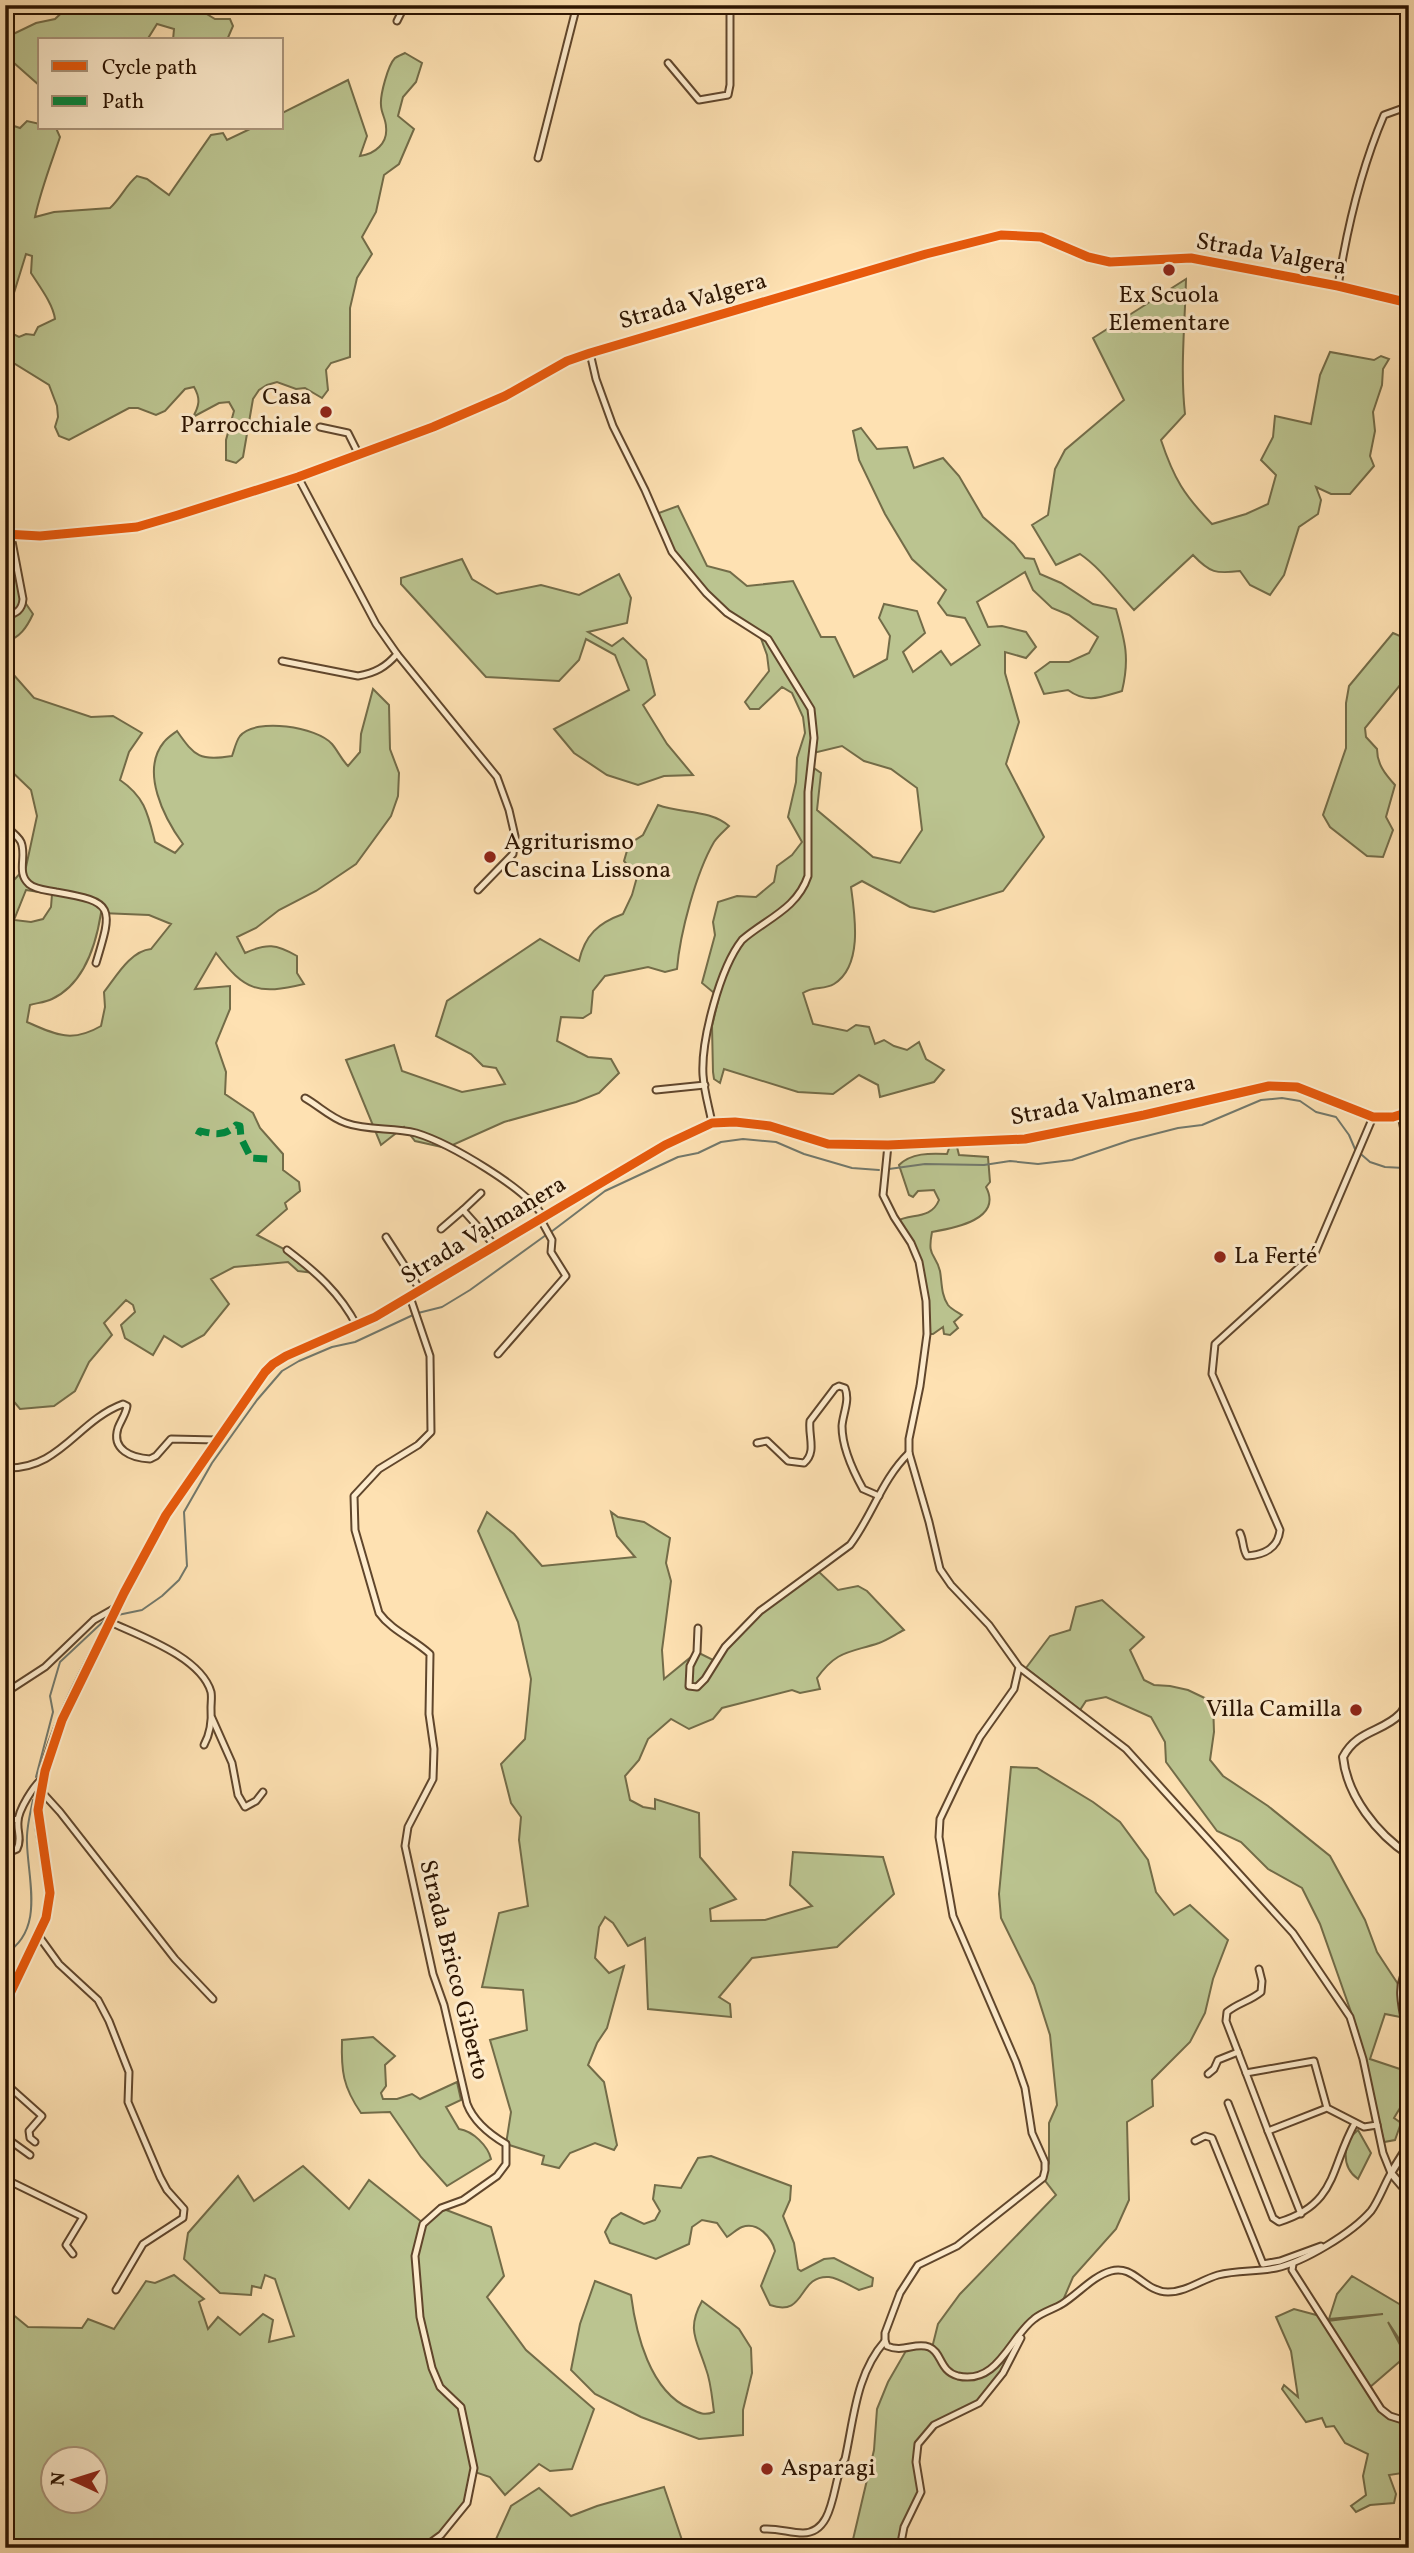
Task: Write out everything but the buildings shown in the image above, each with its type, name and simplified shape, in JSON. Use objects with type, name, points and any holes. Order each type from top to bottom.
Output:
[{"type":"street","points":[[397,21],[405,5]]},
{"type":"street","points":[[538,158],[577,5]]},
{"type":"street","points":[[668,63],[699,100],[727,95],[730,85],[730,5]]},
{"type":"street","points":[[1338,286],[1345,243],[1375,135],[1384,115],[1409,106]]},
{"type":"street","name":"Strada Valgera","points":[[8,535],[40,536],[137,527],[298,477],[359,455],[505,396],[567,361],[590,353],[926,254],[1001,235],[1041,237],[1088,257],[1110,262],[1191,258],[1338,286],[1409,303]]},
{"type":"street","points":[[590,353],[613,426],[645,489],[672,552],[706,593],[727,613],[768,639],[811,709],[814,738],[808,793],[808,876],[805,887],[795,901],[767,924],[748,935],[736,948],[722,980],[710,1024],[703,1068],[712,1123]]},
{"type":"street","points":[[320,427],[348,433],[359,455]]},
{"type":"street","points":[[298,477],[376,624],[397,654],[497,777],[515,836],[513,854],[478,890]]},
{"type":"street","points":[[5,617],[17,613],[22,607],[23,599],[8,535]]},
{"type":"street","points":[[282,661],[358,676],[387,665],[397,654]]},
{"type":"street","points":[[5,826],[21,842],[23,875],[29,884],[44,890],[89,898],[105,908],[105,933],[96,963]]},
{"type":"street","points":[[656,1090],[705,1085]]},
{"type":"street","name":"Strada Valmanera","points":[[5,2004],[46,1918],[50,1893],[38,1810],[43,1778],[62,1720],[166,1515],[253,1388],[273,1364],[300,1349],[357,1326],[421,1291],[665,1145],[712,1123],[735,1122],[770,1126],[828,1144],[888,1145],[1039,1138],[1269,1086],[1297,1087],[1373,1117],[1409,1112]]},
{"type":"street","points":[[305,1098],[333,1118],[348,1124],[415,1133],[438,1142],[514,1187],[537,1206],[552,1240],[551,1252],[566,1276],[498,1354]]},
{"type":"street","points":[[1401,1115],[1409,1155]]},
{"type":"street","points":[[1240,1533],[1247,1556],[1270,1549],[1276,1544],[1280,1530],[1212,1374],[1214,1344],[1315,1253],[1373,1117]]},
{"type":"street","points":[[888,1145],[882,1188],[885,1203],[911,1243],[919,1262],[926,1301],[927,1334],[909,1439],[909,1454],[940,1569],[951,1585],[989,1625],[1019,1667],[1126,1749],[1293,1933],[1350,2017],[1363,2059],[1383,2153],[1391,2173],[1402,2186],[1409,2189]]},
{"type":"street","points":[[441,1229],[481,1193]]},
{"type":"street","points":[[463,1210],[496,1247]]},
{"type":"street","points":[[386,1237],[421,1291]]},
{"type":"street","points":[[286,1250],[307,1264],[330,1287],[346,1305],[357,1326]]},
{"type":"street","name":"Strada Bricco Giberto","points":[[410,1297],[430,1356],[430,1432],[418,1445],[379,1469],[354,1496],[355,1530],[379,1613],[387,1624],[430,1654],[429,1714],[434,1749],[433,1779],[408,1827],[405,1846],[433,1974],[444,2006],[467,2104],[471,2115],[506,2144],[508,2153],[506,2164],[497,2176],[463,2200],[441,2208],[423,2224],[415,2256],[420,2317],[432,2368],[440,2387],[461,2407],[474,2468],[467,2503],[441,2535],[423,2548]]},
{"type":"street","points":[[757,1443],[767,1441],[788,1461],[804,1463],[810,1457],[812,1447],[810,1421],[835,1388],[845,1388],[847,1396],[842,1423],[844,1441],[863,1489],[879,1496]]},
{"type":"street","points":[[5,1468],[33,1465],[47,1460],[105,1412],[123,1404],[127,1406],[127,1410],[117,1431],[117,1438],[118,1446],[126,1454],[150,1459],[171,1439],[217,1440]]},
{"type":"street","points":[[698,1628],[697,1652],[690,1666],[690,1686],[696,1687],[705,1679],[725,1647],[760,1611],[850,1545],[897,1465],[909,1454]]},
{"type":"street","points":[[5,1693],[45,1667],[94,1620],[113,1615],[194,1666],[205,1679],[211,1693],[212,1718],[204,1745]]},
{"type":"street","points":[[764,2529],[802,2533],[813,2531],[824,2520],[834,2503],[857,2393],[871,2358],[884,2341],[900,2293],[918,2265],[957,2246],[1042,2178],[1045,2170],[1045,2162],[1032,2133],[1025,2088],[1016,2062],[953,1916],[939,1837],[940,1819],[980,1737],[1014,1689],[1019,1667]]},
{"type":"street","points":[[1409,1699],[1400,1714],[1358,1738],[1348,1747],[1343,1757],[1351,1785],[1368,1817],[1396,1846],[1409,1855]]},
{"type":"street","points":[[212,1718],[232,1763],[238,1796],[246,1807],[256,1801],[263,1792]]},
{"type":"street","points":[[5,1854],[17,1849],[21,1842],[18,1819],[33,1787],[43,1778]]},
{"type":"street","points":[[40,1790],[175,1959],[213,1999]]},
{"type":"street","points":[[5,1823],[18,1819]]},
{"type":"street","points":[[38,1935],[59,1964],[98,2000],[130,2072],[128,2102],[160,2177],[167,2190],[184,2209],[183,2218],[143,2244],[116,2290]]},
{"type":"street","points":[[1259,1969],[1261,1992],[1252,2000],[1227,2012],[1226,2021],[1301,2214]]},
{"type":"street","points":[[1409,1970],[1403,1974],[1399,1987],[1409,2040]]},
{"type":"street","points":[[1208,2074],[1218,2060],[1238,2052]]},
{"type":"street","points":[[1246,2073],[1314,2061],[1327,2108],[1364,2127],[1377,2124]]},
{"type":"street","points":[[1409,2075],[1409,2086]]},
{"type":"street","points":[[5,2083],[42,2116],[30,2132],[30,2138],[35,2142]]},
{"type":"street","points":[[1228,2103],[1273,2218],[1279,2221],[1301,2214],[1324,2192],[1334,2175],[1355,2123]]},
{"type":"street","points":[[1268,2131],[1327,2108]]},
{"type":"street","points":[[1195,2141],[1205,2136],[1212,2138],[1263,2264],[1280,2261],[1313,2247],[1324,2246]]},
{"type":"street","points":[[5,2137],[30,2155]]},
{"type":"street","points":[[884,2341],[887,2346],[896,2349],[929,2347],[947,2371],[968,2377],[984,2373],[994,2366],[1034,2319],[1061,2305],[1108,2271],[1127,2271],[1151,2288],[1169,2292],[1220,2274],[1270,2269],[1295,2262],[1349,2230],[1371,2211],[1409,2144]]},
{"type":"street","points":[[5,2179],[83,2217],[66,2245],[74,2254]]},
{"type":"street","points":[[1295,2262],[1292,2270],[1377,2404],[1390,2416],[1409,2422]]},
{"type":"street","points":[[900,2548],[904,2527],[921,2493],[916,2462],[918,2444],[934,2425],[979,2403],[1003,2373],[1022,2334]]},
{"type":"green space","points":[[70,5],[192,5],[215,19],[230,19],[233,26],[228,38],[173,38],[174,29],[157,24],[148,38],[38,38],[38,84],[5,55],[5,38],[36,23],[55,19]]},
{"type":"green space","points":[[405,53],[422,63],[416,82],[403,97],[398,116],[414,129],[399,164],[384,175],[376,212],[362,237],[372,254],[357,278],[350,308],[350,357],[331,363],[326,370],[328,390],[322,398],[305,388],[296,389],[277,382],[259,390],[253,399],[243,457],[236,463],[226,460],[226,440],[234,411],[229,402],[219,403],[193,417],[198,402],[194,387],[185,389],[165,411],[156,415],[138,408],[129,408],[69,440],[59,436],[55,427],[57,406],[49,385],[15,364],[5,362],[5,324],[7,331],[19,337],[34,335],[38,327],[55,319],[49,302],[31,273],[32,256],[26,254],[5,322],[5,123],[20,128],[27,121],[38,124],[38,130],[57,130],[60,137],[35,217],[54,212],[110,208],[137,176],[147,179],[169,195],[211,135],[223,133],[227,140],[248,130],[284,130],[284,112],[348,80],[367,136],[360,156],[371,153],[385,138],[386,124],[381,100],[387,73],[395,58]]},
{"type":"green space","points":[[1186,279],[1183,363],[1185,414],[1161,440],[1181,486],[1212,524],[1268,504],[1276,475],[1261,460],[1273,437],[1275,416],[1311,424],[1320,375],[1330,352],[1374,360],[1381,356],[1389,359],[1383,369],[1382,385],[1373,412],[1375,431],[1370,456],[1374,466],[1350,494],[1331,494],[1316,487],[1321,500],[1318,514],[1299,527],[1284,575],[1270,595],[1250,585],[1240,571],[1214,571],[1193,555],[1134,610],[1102,573],[1080,554],[1056,565],[1032,525],[1048,515],[1055,469],[1065,450],[1124,400],[1093,338]]},
{"type":"green space","points":[[861,428],[877,449],[907,447],[914,468],[943,458],[959,476],[983,517],[1014,544],[1025,558],[1034,559],[1040,574],[1061,583],[1093,604],[1116,609],[1126,659],[1122,691],[1094,698],[1082,697],[1068,690],[1044,694],[1035,673],[1050,662],[1069,662],[1089,653],[1098,637],[1069,615],[1052,608],[1033,590],[1025,572],[977,602],[988,627],[1002,626],[1026,632],[1036,647],[1026,658],[1005,652],[1005,673],[1019,722],[1006,764],[1044,837],[1003,891],[934,912],[910,907],[862,881],[851,887],[855,926],[853,953],[843,976],[834,984],[803,993],[813,1024],[847,1031],[856,1025],[869,1027],[875,1044],[884,1040],[907,1050],[919,1042],[926,1059],[944,1070],[934,1082],[880,1097],[878,1085],[859,1075],[833,1094],[798,1092],[724,1069],[720,1083],[714,1079],[712,1026],[719,997],[702,983],[715,935],[713,922],[718,902],[737,896],[756,897],[774,882],[777,866],[792,855],[802,842],[788,817],[796,782],[797,758],[805,733],[803,717],[792,693],[782,687],[759,709],[750,709],[745,702],[769,671],[767,655],[759,633],[727,613],[672,552],[656,514],[678,506],[707,566],[730,572],[747,586],[793,581],[821,637],[835,637],[854,677],[887,659],[890,636],[879,618],[884,604],[917,611],[925,633],[903,652],[913,672],[941,651],[951,665],[980,645],[965,618],[947,615],[938,603],[946,590],[912,559],[885,514],[859,460],[853,431]],"holes":[[[842,746],[864,761],[891,769],[917,788],[922,830],[900,863],[873,857],[817,810],[821,773],[811,766],[813,753]]]},
{"type":"green space","points":[[5,537],[9,538],[20,595],[33,614],[15,638],[5,642],[5,609],[11,605],[5,601]]},
{"type":"green space","points":[[462,559],[472,579],[497,594],[541,585],[579,595],[619,574],[631,598],[627,623],[588,632],[612,646],[623,638],[646,660],[655,695],[643,705],[667,744],[693,775],[664,776],[638,785],[607,775],[574,753],[554,729],[629,690],[615,655],[586,639],[579,660],[559,681],[486,677],[401,584],[401,578]]},
{"type":"green space","points":[[1393,633],[1400,636],[1405,644],[1400,651],[1408,659],[1409,671],[1365,728],[1366,737],[1377,749],[1382,768],[1395,785],[1386,817],[1393,830],[1383,857],[1367,856],[1330,827],[1323,815],[1346,748],[1346,703],[1349,686]]},
{"type":"green space","points":[[5,665],[34,698],[91,717],[113,716],[142,733],[129,752],[120,780],[140,800],[155,842],[175,853],[183,844],[162,808],[154,780],[154,767],[164,742],[177,731],[194,752],[212,758],[232,756],[240,736],[248,730],[272,726],[301,729],[332,744],[348,766],[360,752],[361,734],[373,689],[389,705],[390,749],[399,773],[398,796],[391,816],[356,864],[316,891],[279,910],[256,928],[237,937],[245,953],[271,946],[297,956],[297,973],[304,984],[275,989],[254,987],[236,975],[216,953],[195,989],[230,986],[230,1009],[216,1043],[226,1072],[225,1094],[253,1113],[260,1128],[283,1154],[283,1170],[299,1182],[300,1191],[285,1203],[287,1209],[257,1235],[286,1250],[315,1273],[298,1271],[288,1262],[234,1267],[211,1279],[229,1304],[204,1335],[182,1347],[164,1336],[153,1355],[125,1338],[121,1325],[135,1312],[133,1305],[126,1300],[104,1323],[112,1335],[89,1362],[75,1391],[54,1406],[20,1409],[5,1391],[5,864],[14,880],[26,867],[37,816],[31,790],[5,765]],"holes":[[[26,890],[52,894],[51,907],[43,919],[31,922],[14,920]],[[101,913],[149,915],[171,924],[151,949],[136,954],[130,960],[104,992],[105,1007],[101,1026],[72,1036],[27,1022],[30,1005],[50,1000],[63,992],[80,974],[92,950]]]},
{"type":"green space","points":[[658,805],[704,814],[729,826],[714,842],[695,886],[685,921],[677,969],[665,972],[648,967],[605,976],[593,991],[591,1013],[583,1018],[561,1017],[557,1041],[588,1057],[611,1059],[619,1073],[599,1093],[504,1122],[446,1148],[415,1141],[404,1127],[381,1145],[346,1060],[394,1045],[402,1071],[462,1092],[505,1084],[496,1068],[483,1066],[471,1054],[436,1036],[447,1001],[540,939],[579,961],[585,944],[594,931],[606,921],[623,914],[637,877],[624,861],[629,844],[643,835]]},
{"type":"green space","points":[[951,1143],[956,1143],[959,1155],[988,1157],[990,1182],[986,1187],[990,1198],[988,1207],[974,1220],[932,1232],[931,1251],[940,1271],[944,1297],[949,1306],[962,1315],[954,1322],[958,1328],[950,1335],[944,1334],[943,1327],[933,1334],[927,1334],[926,1301],[919,1262],[897,1221],[931,1211],[939,1200],[934,1190],[918,1191],[913,1197],[909,1195],[899,1165],[915,1156],[947,1154]]},
{"type":"green space","points":[[487,1512],[514,1534],[542,1566],[635,1557],[617,1536],[611,1512],[618,1517],[644,1522],[670,1538],[666,1563],[671,1581],[662,1650],[664,1679],[697,1652],[715,1661],[746,1625],[817,1570],[838,1590],[858,1586],[867,1591],[904,1630],[879,1643],[837,1657],[817,1678],[820,1689],[800,1693],[792,1690],[722,1708],[713,1719],[689,1729],[671,1719],[648,1739],[639,1760],[625,1776],[630,1800],[643,1807],[655,1809],[655,1799],[699,1813],[700,1857],[736,1899],[710,1909],[711,1921],[765,1920],[812,1906],[790,1885],[793,1852],[883,1857],[894,1894],[837,1947],[752,1958],[719,1997],[730,2004],[731,2017],[648,2009],[645,1938],[628,1946],[613,1923],[605,1917],[599,1927],[595,1958],[609,1973],[624,1966],[607,2028],[588,2065],[604,2082],[617,2145],[614,2150],[595,2143],[570,2153],[559,2168],[542,2164],[544,2156],[506,2144],[511,2112],[490,2040],[527,2030],[523,1990],[482,1987],[499,1913],[528,1906],[519,1840],[521,1817],[511,1803],[501,1764],[525,1739],[531,1679],[518,1622],[478,1531]]},
{"type":"green space","points":[[1102,1600],[1144,1637],[1130,1650],[1144,1680],[1154,1685],[1188,1690],[1213,1702],[1214,1732],[1210,1760],[1223,1776],[1268,1806],[1330,1856],[1365,1920],[1377,1952],[1400,1987],[1405,2018],[1385,2014],[1370,2059],[1409,2072],[1409,2107],[1403,2103],[1394,2118],[1401,2123],[1395,2140],[1384,2142],[1357,2029],[1320,1924],[1302,1888],[1268,1869],[1241,1842],[1217,1831],[1166,1762],[1165,1742],[1151,1717],[1106,1697],[1086,1701],[1080,1710],[1026,1668],[1050,1636],[1070,1630],[1076,1607]]},
{"type":"green space","points":[[1011,1767],[1037,1768],[1120,1822],[1148,1860],[1156,1892],[1174,1915],[1190,1905],[1228,1940],[1213,1979],[1205,2013],[1190,2042],[1152,2080],[1153,2106],[1127,2122],[1129,2200],[1116,2229],[1073,2277],[1061,2305],[1034,2319],[1022,2335],[1004,2371],[979,2403],[934,2425],[918,2444],[916,2462],[921,2492],[914,2503],[900,2548],[851,2548],[874,2450],[877,2409],[888,2382],[907,2349],[932,2348],[938,2324],[960,2294],[1056,2195],[1043,2178],[1049,2163],[1049,2123],[1057,2105],[1050,2035],[1034,1985],[1001,1918],[999,1894]]},
{"type":"green space","points":[[373,2037],[395,2056],[385,2065],[386,2086],[381,2093],[383,2099],[397,2099],[412,2094],[420,2099],[457,2082],[461,2100],[446,2107],[459,2129],[479,2140],[491,2159],[447,2186],[421,2157],[390,2112],[361,2113],[344,2078],[342,2040]]},
{"type":"green space","points":[[1358,2130],[1371,2153],[1358,2179],[1352,2174],[1346,2161],[1346,2148]]},
{"type":"green space","points":[[711,2156],[791,2186],[790,2200],[783,2216],[794,2243],[798,2269],[801,2271],[824,2259],[834,2258],[873,2278],[872,2286],[859,2290],[841,2280],[819,2278],[811,2282],[790,2306],[770,2305],[761,2286],[775,2251],[767,2236],[753,2226],[742,2227],[727,2237],[717,2223],[702,2220],[692,2227],[689,2244],[656,2259],[610,2243],[605,2232],[612,2219],[621,2213],[644,2224],[655,2220],[660,2211],[653,2199],[655,2185],[681,2188],[698,2158]]},
{"type":"green space","points":[[303,2166],[349,2209],[369,2180],[423,2223],[441,2208],[491,2227],[504,2276],[487,2297],[526,2350],[594,2409],[572,2469],[550,2471],[539,2464],[505,2495],[490,2477],[472,2471],[467,2503],[441,2535],[423,2548],[5,2548],[5,2308],[28,2327],[82,2328],[88,2319],[114,2329],[146,2281],[155,2283],[174,2275],[204,2299],[199,2302],[208,2329],[218,2317],[240,2335],[263,2314],[273,2320],[269,2342],[294,2336],[275,2279],[265,2275],[261,2288],[252,2286],[251,2295],[220,2293],[184,2259],[188,2233],[238,2176],[254,2201]]},
{"type":"green space","points":[[1352,2276],[1406,2308],[1409,2342],[1403,2345],[1388,2322],[1406,2356],[1369,2388],[1381,2409],[1409,2422],[1409,2472],[1389,2475],[1396,2494],[1394,2503],[1370,2505],[1356,2512],[1351,2506],[1366,2495],[1363,2476],[1368,2454],[1345,2443],[1334,2426],[1326,2427],[1322,2418],[1306,2422],[1282,2389],[1284,2385],[1298,2397],[1291,2351],[1276,2317],[1294,2309],[1328,2321],[1383,2314],[1329,2319],[1337,2294]]},
{"type":"green space","points":[[595,2281],[631,2295],[641,2343],[655,2375],[664,2389],[676,2400],[699,2413],[714,2412],[709,2379],[694,2328],[702,2301],[739,2329],[751,2348],[752,2373],[743,2410],[743,2435],[699,2439],[641,2417],[595,2394],[571,2370],[580,2324]]},
{"type":"green space","points":[[664,2487],[684,2546],[680,2548],[492,2548],[511,2506],[539,2488],[571,2516]]},
{"type":"waterway","points":[[889,1169],[925,1164],[984,1165],[1010,1161],[1038,1164],[1072,1160],[1131,1140],[1202,1125],[1261,1100],[1282,1098],[1300,1101],[1316,1112],[1336,1117],[1355,1149],[1370,1162],[1385,1167],[1409,1166]]},
{"type":"waterway","points":[[551,1232],[605,1191],[678,1157],[698,1153],[721,1142],[743,1139],[776,1142],[804,1154],[852,1168],[879,1170]]},
{"type":"waterway","points":[[418,1313],[442,1307],[470,1290],[546,1235]]},
{"type":"waterway","points":[[113,1616],[142,1610],[179,1580],[187,1566],[184,1512],[212,1463],[257,1400],[282,1371],[299,1361],[332,1347],[355,1342],[413,1315]]},
{"type":"waterway","points":[[36,1777],[53,1712],[50,1696],[60,1662],[107,1618]]},
{"type":"waterway","points":[[5,1954],[17,1944],[30,1918],[31,1888],[27,1838],[33,1800]]},
{"type":"marked path","points":[[198,1135],[200,1131],[219,1134],[236,1125],[240,1126],[241,1138],[251,1158],[268,1159]]},
{"type":"cycle path","points":[[5,534],[40,536],[137,527],[178,515],[298,477],[433,427],[505,396],[567,361],[590,353],[926,254],[1001,235],[1041,237],[1088,257],[1110,262],[1191,258],[1338,286],[1409,303]]},
{"type":"cycle path","points":[[5,2004],[46,1918],[50,1893],[38,1810],[45,1771],[62,1720],[124,1593],[166,1515],[273,1364],[375,1317],[665,1145],[712,1123],[735,1122],[770,1126],[828,1144],[888,1145],[1025,1139],[1269,1086],[1297,1087],[1373,1117],[1393,1117],[1409,1112]]},
{"type":"place","name":"Ex Scuola Elementare","points":[[1169,270]]},
{"type":"place","name":"Casa Parrocchiale","points":[[326,412]]},
{"type":"place","name":"Agriturismo Cascina Lissona","points":[[490,857]]},
{"type":"place","name":"La Ferté","points":[[1220,1257]]},
{"type":"place","name":"Villa Camilla","points":[[1356,1710]]},
{"type":"place","name":"Asparagi","points":[[767,2469]]}]
